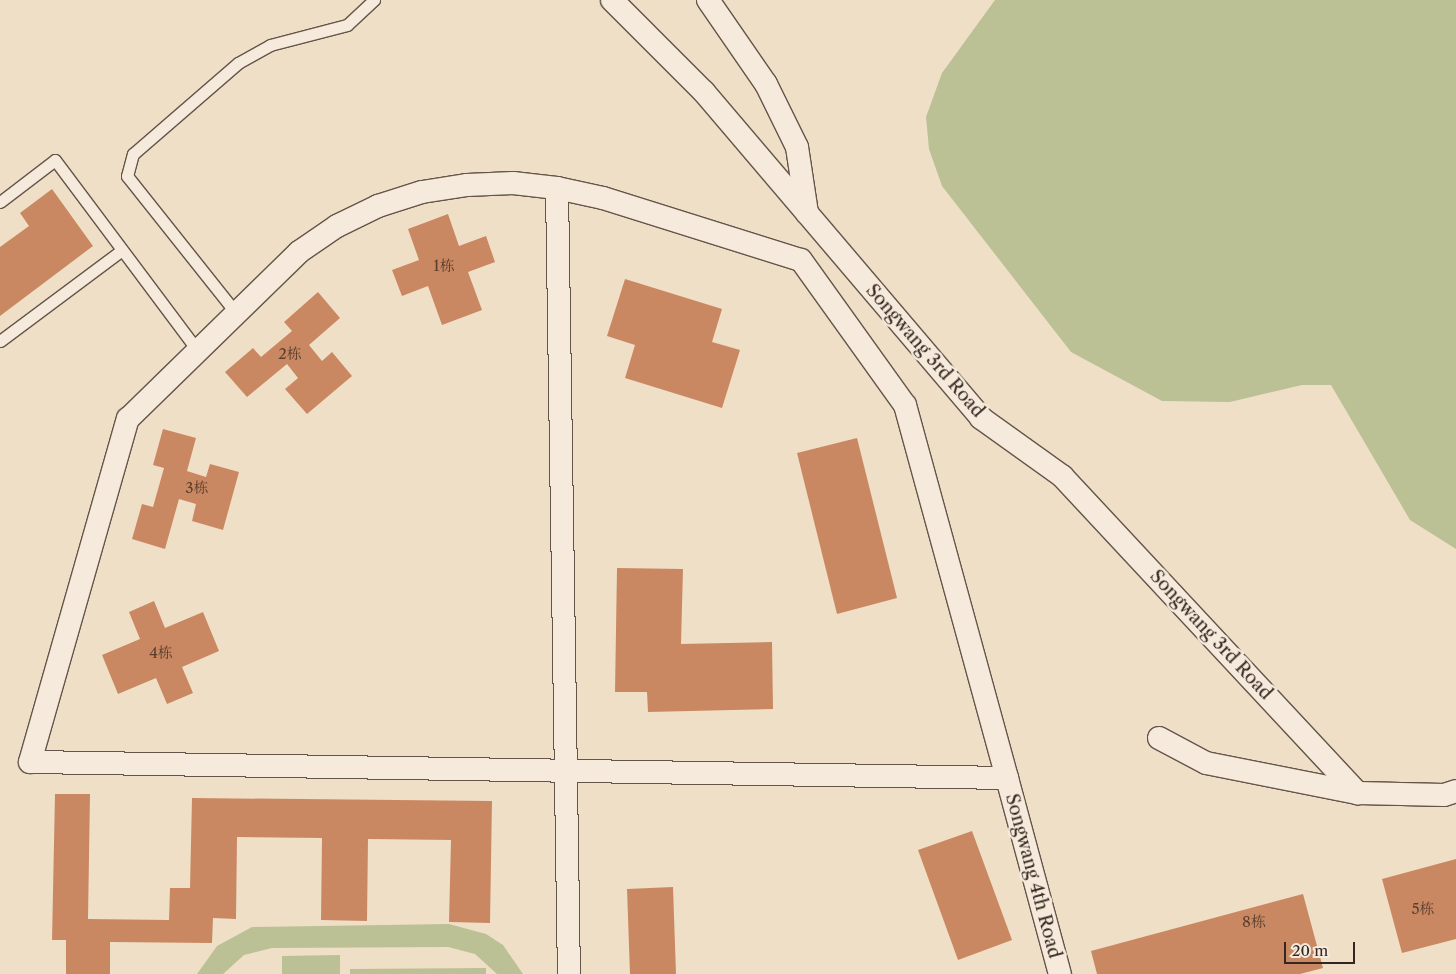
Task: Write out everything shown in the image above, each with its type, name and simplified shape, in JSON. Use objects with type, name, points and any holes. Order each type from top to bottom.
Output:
[{"type":"street","name":"Songwang 3rd Road","points":[[612,0],[704,92],[981,418],[1062,476],[1358,793]]},
{"type":"street","points":[[708,0],[766,84],[797,147],[807,214]]},
{"type":"street","name":"Songwang 4th Road","points":[[566,770],[30,762],[128,419],[299,252],[337,226],[378,206],[422,192],[467,185],[513,183],[557,188],[603,198],[801,260],[905,405],[1060,974]]},
{"type":"street","points":[[557,188],[569,974]]},
{"type":"street","points":[[1159,738],[1206,763],[1358,793],[1444,795],[1456,791]]},
{"type":"street","points":[[566,770],[1007,778]]},
{"type":"lane","points":[[236,313],[127,176],[134,154],[238,63],[270,45],[348,25],[374,0]]},
{"type":"lane","points":[[0,202],[55,160],[198,351]]},
{"type":"lane","points":[[0,341],[122,250]]},
{"type":"green space","points":[[995,0],[1456,0],[1456,549],[1410,520],[1331,385],[1302,385],[1230,402],[1162,401],[1071,352],[942,186],[929,149],[926,117],[942,73]]},
{"type":"green space","points":[[449,924],[486,934],[503,945],[523,974],[497,974],[475,954],[448,947],[272,948],[244,955],[223,974],[197,974],[217,946],[252,927]]},
{"type":"green space","points":[[340,955],[340,974],[282,974],[282,956]]},
{"type":"green space","points":[[486,968],[486,974],[350,974],[350,969]]},
{"type":"building","points":[[52,189],[93,246],[0,316],[0,247],[29,226],[20,213]]},
{"type":"building","points":[[448,214],[459,246],[486,236],[495,262],[468,272],[482,310],[442,325],[428,286],[402,296],[392,270],[419,260],[408,229]]},
{"type":"building","points":[[625,279],[722,309],[712,342],[740,350],[722,408],[625,378],[635,345],[607,336]]},
{"type":"building","points":[[318,292],[340,318],[309,345],[322,361],[332,352],[352,376],[307,414],[285,389],[298,378],[287,364],[247,397],[225,372],[253,348],[261,357],[292,331],[284,322]]},
{"type":"building","points":[[163,429],[196,438],[187,471],[206,477],[210,464],[239,472],[223,530],[192,521],[196,504],[179,499],[165,549],[132,539],[142,504],[153,507],[164,468],[153,465]]},
{"type":"building","points":[[857,438],[897,598],[837,614],[797,453]]},
{"type":"building","points":[[617,568],[683,569],[681,644],[772,642],[773,709],[648,712],[647,692],[615,692]]},
{"type":"building","points":[[154,601],[165,628],[203,612],[219,651],[182,667],[193,693],[167,704],[156,678],[118,694],[102,655],[140,639],[129,612]]},
{"type":"building","points":[[55,794],[90,794],[88,919],[169,920],[170,888],[190,888],[192,798],[492,801],[490,923],[449,922],[451,840],[368,839],[367,921],[321,920],[322,838],[237,837],[236,919],[213,918],[212,943],[110,942],[110,974],[66,974],[66,940],[52,940]]},
{"type":"building","points":[[972,831],[1012,940],[958,960],[918,850]]},
{"type":"building","points":[[1456,859],[1456,939],[1402,953],[1382,879]]},
{"type":"building","points":[[673,887],[676,974],[630,974],[627,889]]},
{"type":"building","points":[[1303,894],[1323,968],[1300,974],[1097,974],[1091,951]]}]
